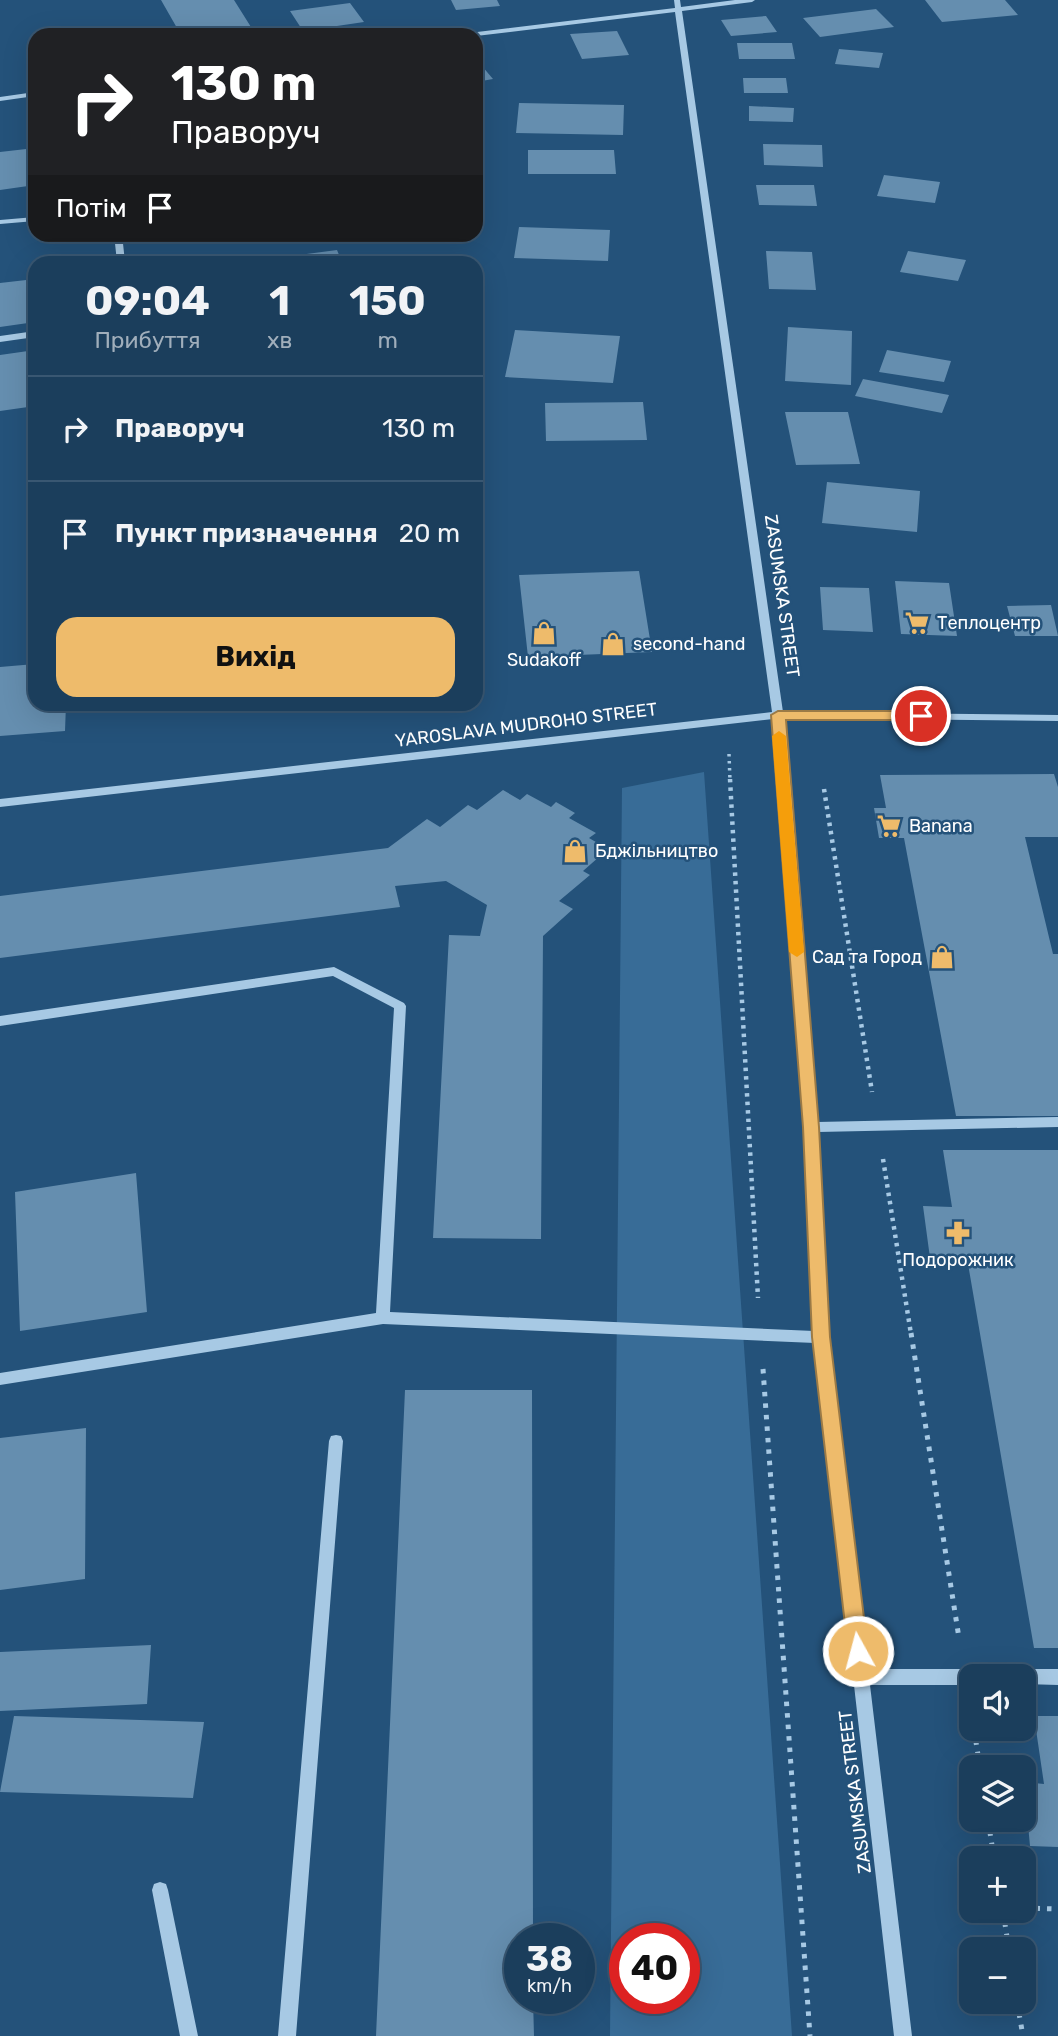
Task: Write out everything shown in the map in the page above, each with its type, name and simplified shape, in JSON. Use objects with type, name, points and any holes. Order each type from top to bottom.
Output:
[{"type":"street","points":[[483,33],[677,4],[752,0]]},
{"type":"street","name":"ZASUMSKA STREET","points":[[677,4],[778,715],[811,1127],[821,1337],[903,2036]]},
{"type":"street","points":[[0,99],[28,95]]},
{"type":"street","points":[[0,340],[28,335]]},
{"type":"street","name":"YAROSLAVA MUDROHO STREET","points":[[0,803],[778,715],[1058,718]]},
{"type":"street","points":[[0,1021],[334,971],[400,1006],[383,1318]]},
{"type":"street","points":[[811,1127],[878,1128],[1058,1122]]},
{"type":"street","points":[[0,1379],[383,1318],[821,1337]]},
{"type":"street","points":[[287,2036],[336,1441]]},
{"type":"street","points":[[861,1677],[959,1677]]},
{"type":"street","points":[[1036,1677],[1058,1677]]},
{"type":"street","points":[[160,1890],[189,2036]]},
{"type":"lane","points":[[0,222],[28,220]]},
{"type":"path","points":[[729,746],[760,1334],[810,2036]]},
{"type":"path","points":[[822,775],[966,1664]]},
{"type":"path","points":[[1036,1908],[1058,1909]]},
{"type":"path","points":[[1019,2014],[1023,2036]]},
{"type":"shaded area","points":[[704,772],[792,2036],[610,2036],[610,2014],[700,2014],[700,1923],[611,1923],[622,788]]},
{"type":"building","points":[[161,0],[234,0],[252,28],[177,28]]},
{"type":"building","points":[[451,0],[497,0],[500,6],[456,10]]},
{"type":"building","points":[[925,0],[1005,0],[1018,15],[942,22]]},
{"type":"building","points":[[350,3],[364,22],[323,28],[301,28],[290,11]]},
{"type":"building","points":[[876,9],[894,27],[820,37],[803,18]]},
{"type":"building","points":[[766,16],[777,32],[731,36],[721,20]]},
{"type":"building","points":[[617,31],[629,55],[582,59],[570,34]]},
{"type":"building","points":[[737,43],[792,43],[795,59],[739,59]]},
{"type":"building","points":[[839,49],[883,53],[879,68],[835,64]]},
{"type":"building","points":[[483,67],[493,79],[483,81]]},
{"type":"building","points":[[743,78],[786,78],[788,93],[744,93]]},
{"type":"building","points":[[519,103],[624,105],[623,135],[516,133]]},
{"type":"building","points":[[749,106],[794,108],[793,122],[749,121]]},
{"type":"building","points":[[763,144],[822,145],[823,167],[764,165]]},
{"type":"building","points":[[28,149],[28,186],[0,190],[0,152]]},
{"type":"building","points":[[528,150],[614,150],[616,174],[528,174]]},
{"type":"building","points":[[884,175],[940,182],[935,203],[877,196]]},
{"type":"building","points":[[756,185],[814,185],[817,206],[759,205]]},
{"type":"building","points":[[519,227],[610,230],[608,261],[514,258]]},
{"type":"building","points":[[337,250],[340,256],[291,256]]},
{"type":"building","points":[[766,251],[812,252],[816,290],[769,289]]},
{"type":"building","points":[[908,251],[966,260],[958,281],[900,272]]},
{"type":"building","points":[[28,280],[28,323],[0,327],[0,283]]},
{"type":"building","points":[[788,327],[852,331],[851,385],[785,381]]},
{"type":"building","points":[[515,330],[620,336],[613,383],[505,377]]},
{"type":"building","points":[[887,350],[951,361],[944,382],[879,372]]},
{"type":"building","points":[[28,351],[28,407],[0,411],[0,355]]},
{"type":"building","points":[[863,379],[949,395],[942,413],[855,396]]},
{"type":"building","points":[[643,402],[647,440],[546,441],[545,403]]},
{"type":"building","points":[[785,412],[848,412],[860,464],[796,465]]},
{"type":"building","points":[[827,482],[920,491],[917,532],[822,523]]},
{"type":"building","points":[[639,571],[652,652],[528,657],[519,575]]},
{"type":"building","points":[[895,581],[949,583],[957,636],[901,634]]},
{"type":"building","points":[[820,587],[869,588],[873,632],[823,630]]},
{"type":"building","points":[[1051,605],[1058,636],[1015,636],[1007,606]]},
{"type":"building","points":[[28,665],[28,711],[66,711],[65,731],[0,736],[0,667]]},
{"type":"building","points":[[1054,774],[1058,787],[1058,837],[1025,837],[1053,954],[1058,954],[1058,1116],[956,1116],[904,838],[879,838],[874,808],[886,808],[880,775]]},
{"type":"building","points":[[503,790],[520,800],[527,794],[551,807],[556,802],[575,813],[569,818],[596,833],[589,838],[608,849],[583,871],[590,875],[559,901],[573,909],[543,936],[541,1239],[433,1238],[449,935],[480,936],[487,905],[446,881],[395,886],[400,907],[0,958],[0,896],[388,848],[427,819],[440,827],[468,805],[477,810]]},
{"type":"building","points":[[943,1150],[1058,1150],[1058,1648],[1034,1648],[967,1258],[930,1258],[923,1206],[952,1207]]},
{"type":"building","points":[[136,1173],[147,1312],[20,1331],[15,1192]]},
{"type":"building","points":[[405,1390],[532,1390],[533,1923],[504,1923],[504,2014],[533,2014],[534,2036],[376,2036]]},
{"type":"building","points":[[86,1428],[85,1579],[0,1590],[0,1438]]},
{"type":"building","points":[[151,1645],[147,1704],[0,1711],[0,1652]]},
{"type":"building","points":[[14,1716],[204,1722],[193,1798],[0,1792]]},
{"type":"building","points":[[1036,1716],[1058,1716],[1058,1847],[1030,1846],[1029,1832],[1036,1832],[1036,1783],[1044,1784]]},
{"type":"slow traffic","points":[[779,736],[797,952]]},
{"type":"place","name":"Теплоцентр","points":[[917,623]]},
{"type":"place","name":"Sudakoff","points":[[544,633]]},
{"type":"place","name":"second-hand","points":[[613,644]]},
{"type":"place","name":"Banana","points":[[889,826]]},
{"type":"place","name":"Бджільництво","points":[[575,851]]},
{"type":"place","name":"Сад та Город","points":[[942,957]]},
{"type":"place","name":"Подорожник","points":[[958,1233]]},
{"type":"route","points":[[858,1651],[821,1337],[811,1127],[778,715],[921,716]]}]
